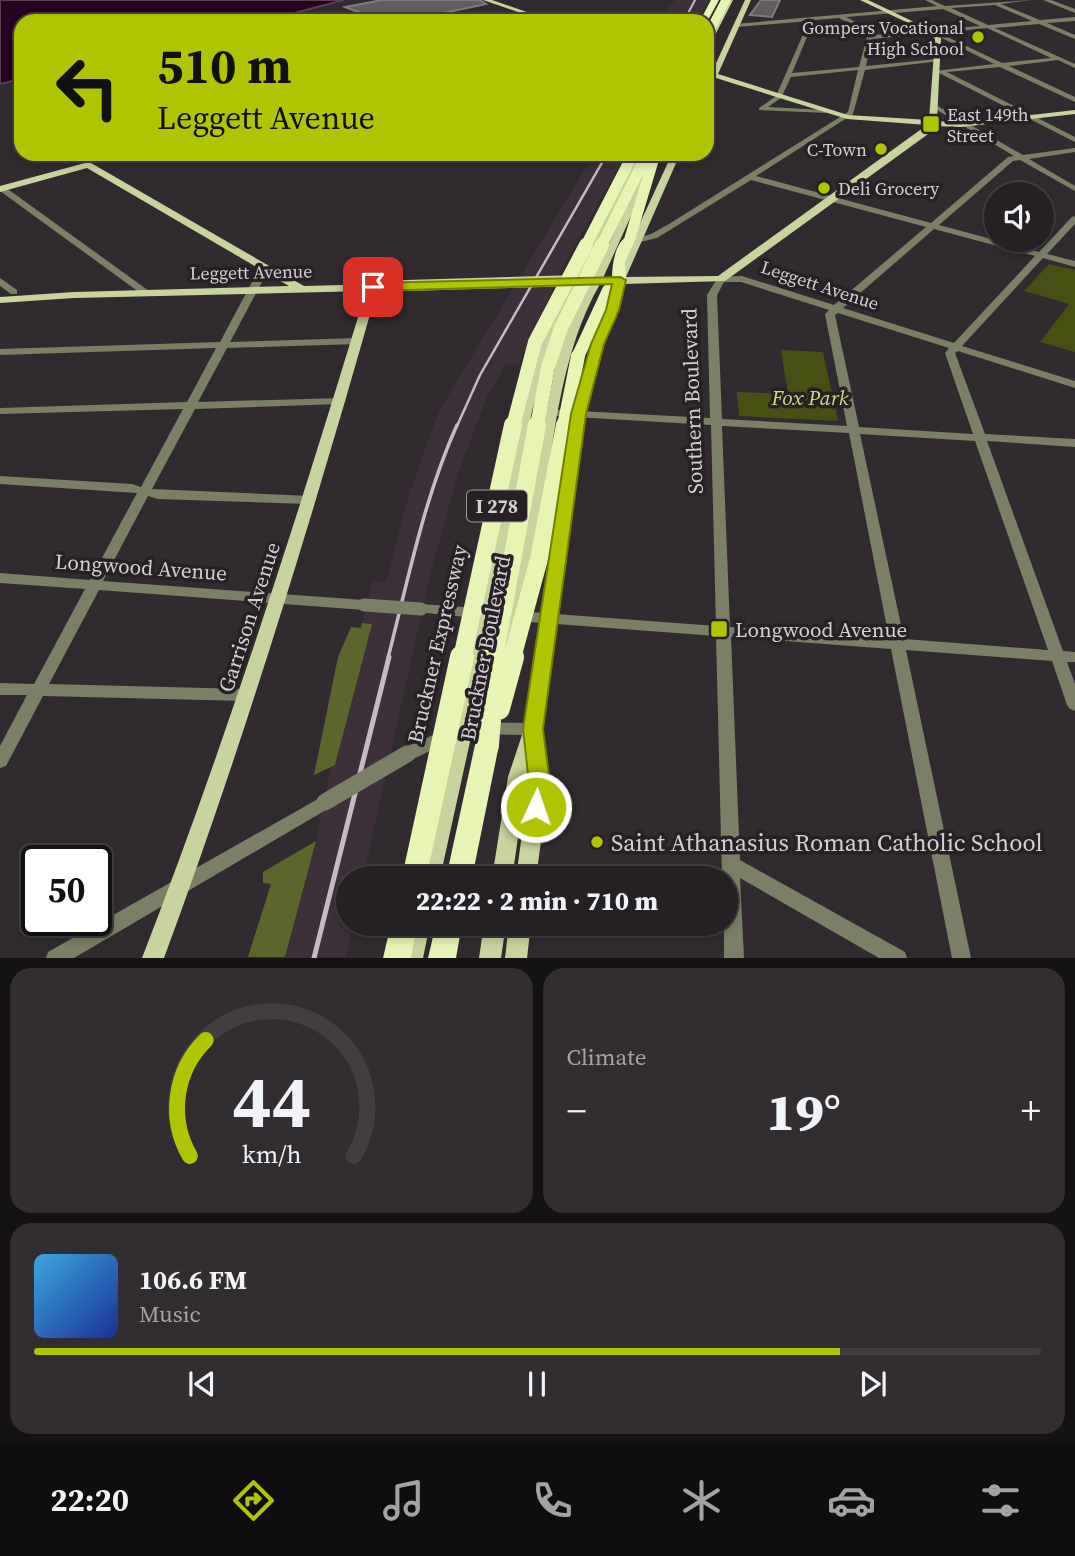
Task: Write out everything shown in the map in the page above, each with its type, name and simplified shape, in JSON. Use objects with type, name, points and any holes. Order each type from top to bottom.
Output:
[{"type":"highway","points":[[714,24],[727,3]]},
{"type":"highway","name":"Bruckner Expressway","points":[[417,866],[518,403],[535,342],[629,161]]},
{"type":"highway","name":"I 278","points":[[462,866],[491,736],[493,664],[548,367],[561,328],[644,161]]},
{"type":"highway","points":[[491,736],[539,559],[578,356],[610,287],[620,280],[618,262],[633,239],[653,161]]},
{"type":"highway","points":[[397,957],[401,936]]},
{"type":"highway","points":[[442,957],[446,936]]},
{"type":"main road","points":[[486,0],[529,14]]},
{"type":"main road","points":[[714,56],[740,0]]},
{"type":"main road","points":[[714,69],[723,58],[747,0]]},
{"type":"main road","points":[[721,279],[921,136],[933,124],[939,42],[931,32],[863,0]]},
{"type":"main road","points":[[713,14],[727,3]]},
{"type":"main road","points":[[714,31],[727,3]]},
{"type":"main road","points":[[714,75],[846,117],[967,125],[1075,113]]},
{"type":"main road","name":"Bruckner Boulevard","points":[[433,866],[464,728],[526,411],[547,340],[636,161]]},
{"type":"main road","name":"Bruckner Boulevard","points":[[470,866],[512,615],[525,568],[551,413],[564,357],[579,311],[597,281],[652,161]]},
{"type":"main road","points":[[633,239],[672,161]]},
{"type":"main road","points":[[1,189],[88,165],[302,289]]},
{"type":"main road","name":"Leggett Avenue","points":[[0,300],[254,289],[721,279]]},
{"type":"main road","points":[[504,866],[517,777],[533,729],[579,414],[597,344],[612,310],[620,280]]},
{"type":"main road","name":"Garrison Avenue","points":[[153,957],[181,884],[245,695],[310,499],[358,341],[381,287]]},
{"type":"main road","points":[[14,292],[74,295]]},
{"type":"main road","points":[[528,866],[540,783],[533,729]]},
{"type":"main road","points":[[412,957],[416,936]]},
{"type":"main road","points":[[455,957],[458,936]]},
{"type":"main road","points":[[490,957],[493,936]]},
{"type":"main road","points":[[516,957],[519,936]]},
{"type":"street","points":[[928,0],[1075,66]]},
{"type":"street","points":[[987,0],[1075,37]]},
{"type":"street","points":[[737,25],[1029,0]]},
{"type":"street","points":[[1046,0],[1075,11]]},
{"type":"street","points":[[633,239],[654,236],[672,226],[852,113],[871,32],[841,16]]},
{"type":"street","points":[[812,19],[779,97],[761,109],[825,112]]},
{"type":"street","points":[[870,37],[1075,19]]},
{"type":"street","points":[[931,32],[1075,100]]},
{"type":"street","points":[[939,42],[957,42]]},
{"type":"street","points":[[938,71],[1075,57]]},
{"type":"street","points":[[790,75],[937,61]]},
{"type":"street","points":[[938,71],[1075,140]]},
{"type":"street","points":[[934,106],[1075,189]]},
{"type":"street","points":[[962,957],[830,314],[1010,159],[1075,149]]},
{"type":"street","points":[[749,177],[1075,264]]},
{"type":"street","points":[[1,189],[146,293]]},
{"type":"street","points":[[1075,219],[950,353],[1075,705]]},
{"type":"street","points":[[0,761],[264,269]]},
{"type":"street","name":"Leggett Avenue","points":[[721,279],[742,279],[1075,385]]},
{"type":"street","name":"Southern Boulevard","points":[[721,279],[712,295],[734,957]]},
{"type":"street","points":[[0,281],[14,292]]},
{"type":"street","points":[[0,352],[358,341]]},
{"type":"street","points":[[0,411],[340,401]]},
{"type":"street","points":[[526,411],[1075,443]]},
{"type":"street","points":[[0,480],[132,488],[165,495],[310,499]]},
{"type":"street","name":"Longwood Avenue","points":[[0,578],[1075,657]]},
{"type":"street","points":[[0,689],[245,695]]},
{"type":"street","points":[[55,957],[407,754],[464,728],[491,736],[533,729]]},
{"type":"street","points":[[731,864],[898,957]]},
{"type":"shaded area","points":[[0,0],[344,0],[291,14],[14,14],[14,81],[0,84]]},
{"type":"shaded area","points":[[675,0],[709,0],[702,14],[663,14]]},
{"type":"shaded area","points":[[590,161],[622,161],[562,269],[518,365],[506,364],[487,397],[458,473],[430,575],[366,866],[336,866],[336,936],[350,936],[346,957],[285,958],[316,841],[331,767],[335,765],[371,624],[362,623],[372,582],[386,582],[409,494],[439,411]]},
{"type":"green space","points":[[1049,264],[1075,270],[1075,352],[1040,342],[1069,304],[1024,291]]},
{"type":"green space","name":"Fox Park","points":[[781,350],[823,352],[838,421],[739,416],[737,392],[788,394]]},
{"type":"green space","points":[[362,623],[372,624],[335,765],[314,775],[338,657],[351,627],[361,628]]},
{"type":"green space","points":[[316,841],[285,957],[248,957],[271,884],[263,883],[263,872]]},
{"type":"building","points":[[382,0],[480,0],[486,4],[439,14],[363,14],[345,7]]},
{"type":"building","points":[[761,0],[780,0],[772,17],[750,15]]},
{"type":"railway","points":[[688,14],[695,0]]},
{"type":"railway","points":[[457,426],[480,375],[603,161]]},
{"type":"railway","points":[[388,658],[426,510],[457,425]]},
{"type":"railway","points":[[314,958],[389,657]]},
{"type":"place","name":"Gompers Vocational High School","points":[[978,37]]},
{"type":"place","name":"East 149th Street","points":[[931,124]]},
{"type":"place","name":"C-Town","points":[[881,149]]},
{"type":"place","name":"Deli Grocery","points":[[824,188]]},
{"type":"place","name":"Longwood Avenue","points":[[719,629]]},
{"type":"place","name":"Saint Athanasius Roman Catholic School","points":[[597,842]]},
{"type":"route","points":[[373,287],[620,280],[612,310],[597,344],[579,414],[533,729],[540,783],[536,807]]}]
